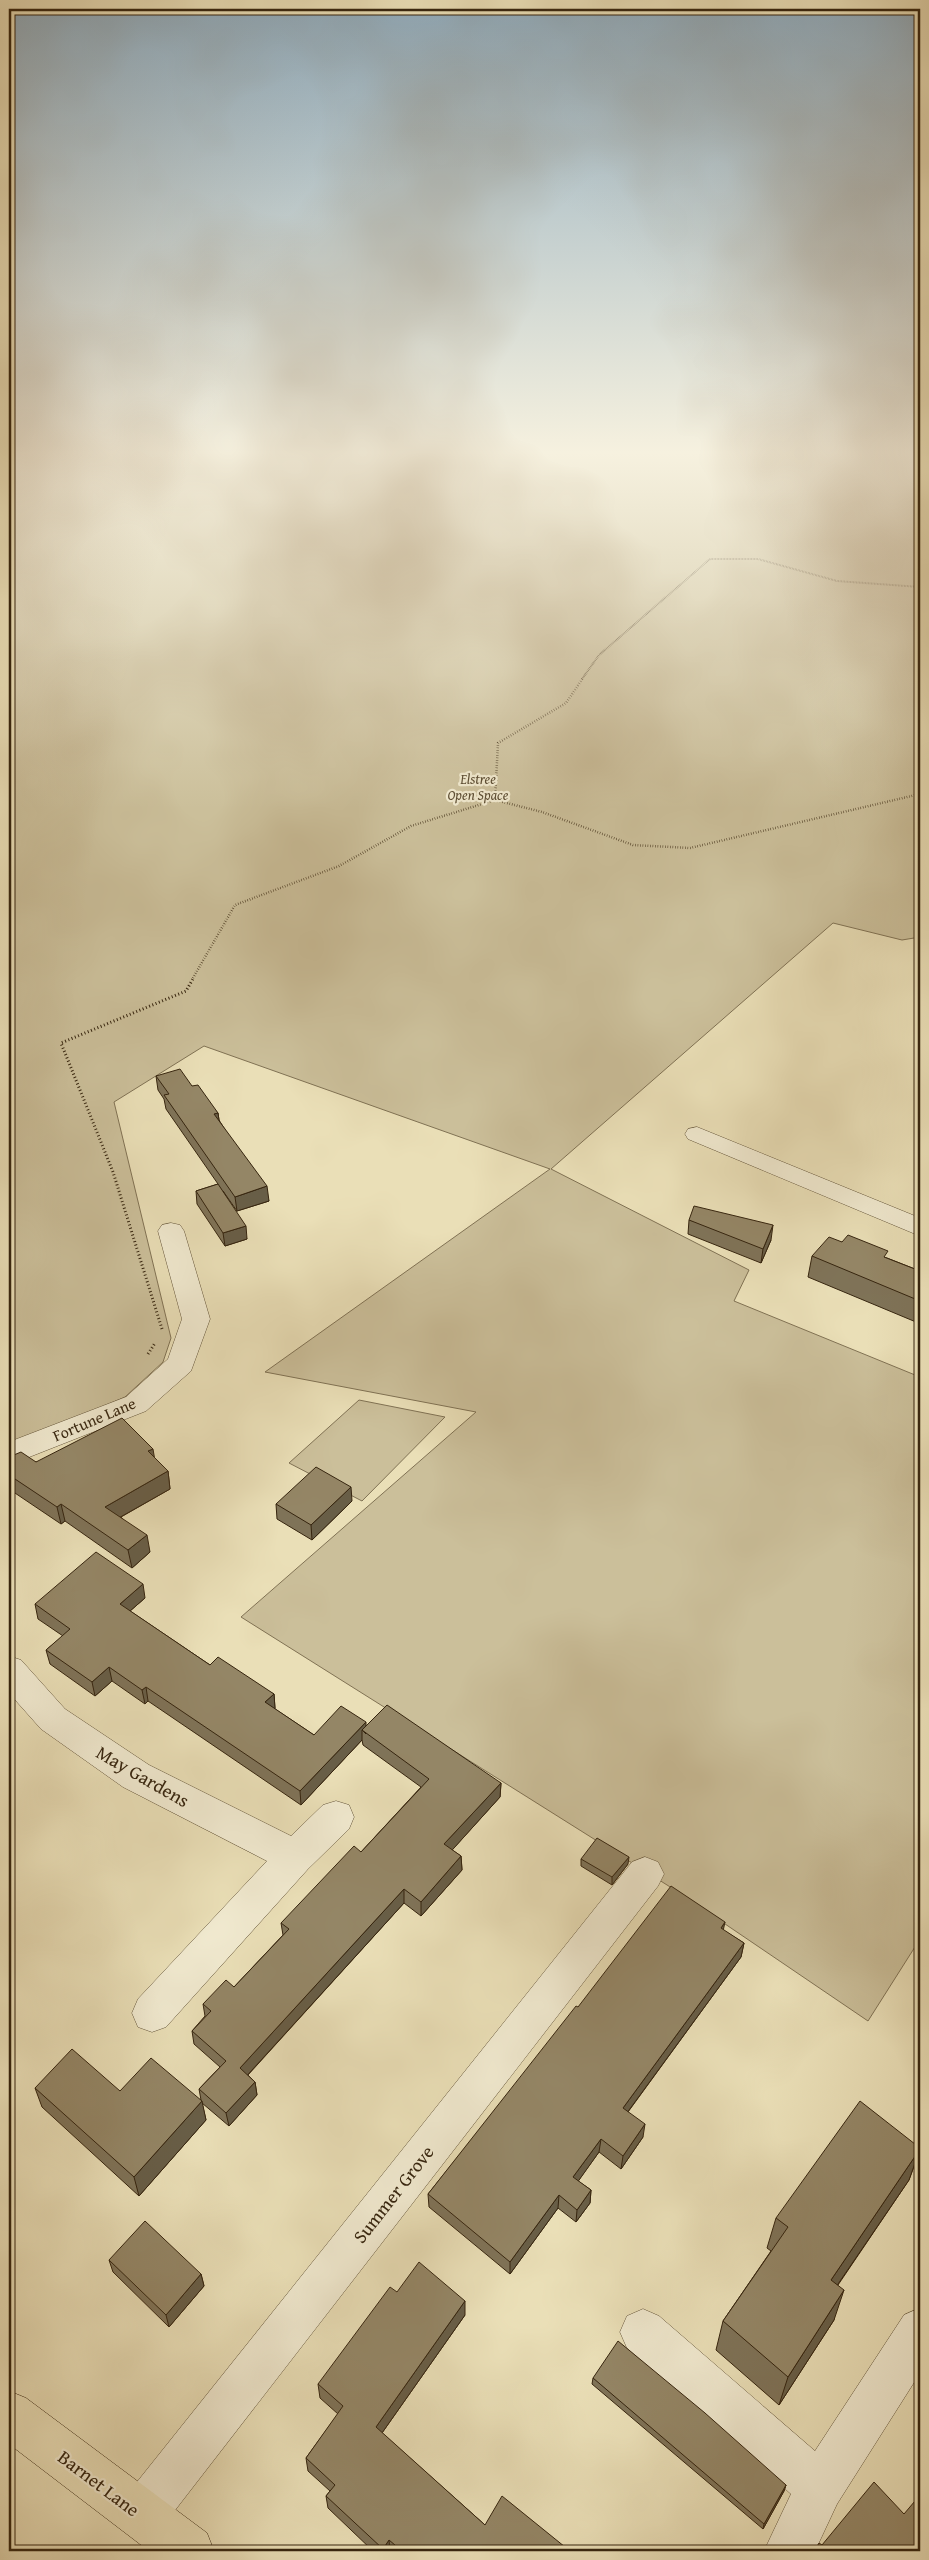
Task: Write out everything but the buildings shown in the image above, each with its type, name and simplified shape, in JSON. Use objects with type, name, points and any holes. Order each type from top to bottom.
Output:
[{"type":"main road","name":"Barnet Lane","points":[[9,2415],[189,2551]]},
{"type":"street","points":[[697,1134],[920,1228]]},
{"type":"street","name":"Fortune Lane","points":[[9,1454],[136,1404],[181,1364],[196,1319],[171,1231]]},
{"type":"street","name":"May Gardens","points":[[9,1670],[53,1719],[136,1776],[296,1857]]},
{"type":"street","points":[[152,2013],[296,1857],[336,1817]]},
{"type":"street","name":"Summer Grove","points":[[142,2514],[645,1874]]},
{"type":"street","points":[[789,2551],[820,2487],[920,2331]]},
{"type":"street","points":[[643,2332],[820,2487]]},
{"type":"path","points":[[495,800],[498,743],[566,703],[599,655],[696,570]]},
{"type":"path","points":[[799,570],[836,581],[920,587]]},
{"type":"path","points":[[163,1332],[113,1172],[61,1043],[186,991],[235,905],[339,866],[411,826],[495,800],[542,812],[633,845],[690,848],[920,794]]},
{"type":"path","points":[[146,1356],[157,1340]]},
{"type":"green space","name":"Elstree Open Space","points":[[9,570],[920,570],[920,937],[902,940],[833,923],[551,1169],[749,1270],[734,1301],[920,1377],[920,1939],[868,2021],[675,1890],[241,1617],[476,1412],[265,1372],[550,1169],[204,1046],[114,1102],[171,1338],[163,1362],[125,1397],[9,1447]]},
{"type":"green space","points":[[359,1400],[445,1417],[362,1501],[289,1463]]}]
